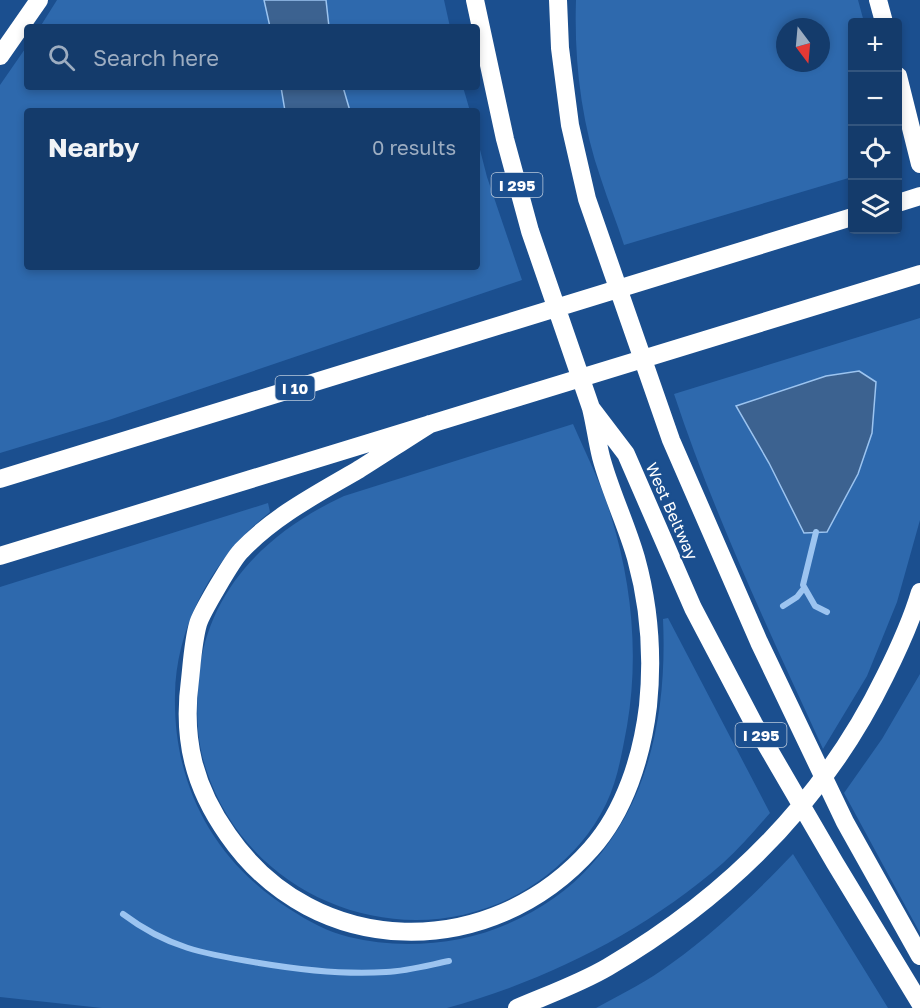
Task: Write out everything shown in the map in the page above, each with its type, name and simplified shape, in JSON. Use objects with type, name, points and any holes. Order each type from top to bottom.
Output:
[{"type":"highway","points":[[0,56],[39,0]]},
{"type":"highway","name":"West Beltway","points":[[475,0],[505,139],[530,231],[591,408],[626,454],[693,608],[754,724],[920,1003]]},
{"type":"highway","points":[[558,0],[560,48],[570,125],[587,199],[671,440],[759,642],[845,822],[920,956]]},
{"type":"highway","points":[[878,0],[883,18]]},
{"type":"highway","points":[[902,94],[920,164]]},
{"type":"highway","points":[[902,201],[920,196]]},
{"type":"highway","name":"I 10","points":[[0,479],[848,218]]},
{"type":"highway","points":[[0,556],[920,274]]},
{"type":"highway","points":[[430,424],[287,511],[239,552],[199,621],[188,700],[187,733],[193,764],[202,791],[216,819],[240,853],[264,878],[293,898],[320,913],[380,931],[420,933],[451,930],[487,920],[526,902],[558,880],[592,849],[630,784],[648,706],[649,638],[646,601],[636,559],[602,459],[591,408]]},
{"type":"highway","points":[[517,1008],[572,986],[606,968],[672,926],[729,880],[791,819],[836,759],[864,716],[910,625],[920,592]]},
{"type":"shaded area","points":[[57,0],[264,0],[269,24],[42,24]]},
{"type":"shaded area","points":[[264,0],[326,0],[329,24],[269,24]]},
{"type":"shaded area","points":[[326,0],[444,0],[449,24],[329,24]]},
{"type":"shaded area","points":[[576,0],[858,0],[863,18],[848,18],[848,178],[624,245],[588,135],[580,91],[576,45]]},
{"type":"shaded area","points":[[24,50],[24,90],[282,90],[284,108],[24,108],[24,270],[480,270],[480,150],[522,280],[109,420],[0,453],[0,85]]},
{"type":"shaded area","points":[[282,90],[344,90],[349,108],[284,108]]},
{"type":"shaded area","points":[[344,90],[464,90],[469,108],[349,108]]},
{"type":"shaded area","points":[[920,318],[920,520],[897,602],[867,676],[823,749],[725,529],[674,394]],"holes":[[[826,376],[769,463],[736,406]]]},
{"type":"shaded area","points":[[859,371],[876,382],[872,433],[858,474],[827,532],[804,533],[769,463],[736,406],[826,376]]},
{"type":"shaded area","points":[[573,424],[607,504],[618,542],[628,594],[633,647],[631,700],[627,726],[617,775],[600,815],[581,843],[547,875],[500,903],[450,917],[399,919],[350,910],[303,889],[262,858],[229,818],[203,758],[198,723],[199,676],[204,645],[214,617],[228,590],[246,567],[290,527],[344,496]]},
{"type":"shaded area","points":[[268,503],[270,512],[250,529],[216,570],[191,617],[177,669],[176,728],[181,760],[191,790],[203,818],[220,845],[240,869],[264,891],[298,914],[318,926],[349,937],[390,943],[432,943],[460,939],[515,921],[549,902],[579,878],[612,838],[629,810],[642,780],[652,749],[658,717],[664,652],[663,619],[668,618],[770,813],[723,863],[693,888],[628,932],[558,968],[485,997],[447,1008],[102,1008],[0,997],[0,587]]},
{"type":"shaded area","points":[[920,674],[920,933],[844,793],[882,739]]},
{"type":"shaded area","points":[[793,854],[888,1008],[596,1008],[654,976],[704,939],[735,912]]},
{"type":"waterway","points":[[816,532],[803,585],[815,606],[827,612]]},
{"type":"waterway","points":[[783,606],[797,597],[804,588]]},
{"type":"waterway","points":[[123,914],[156,935],[188,948],[275,966],[370,973],[402,970],[449,961]]}]
